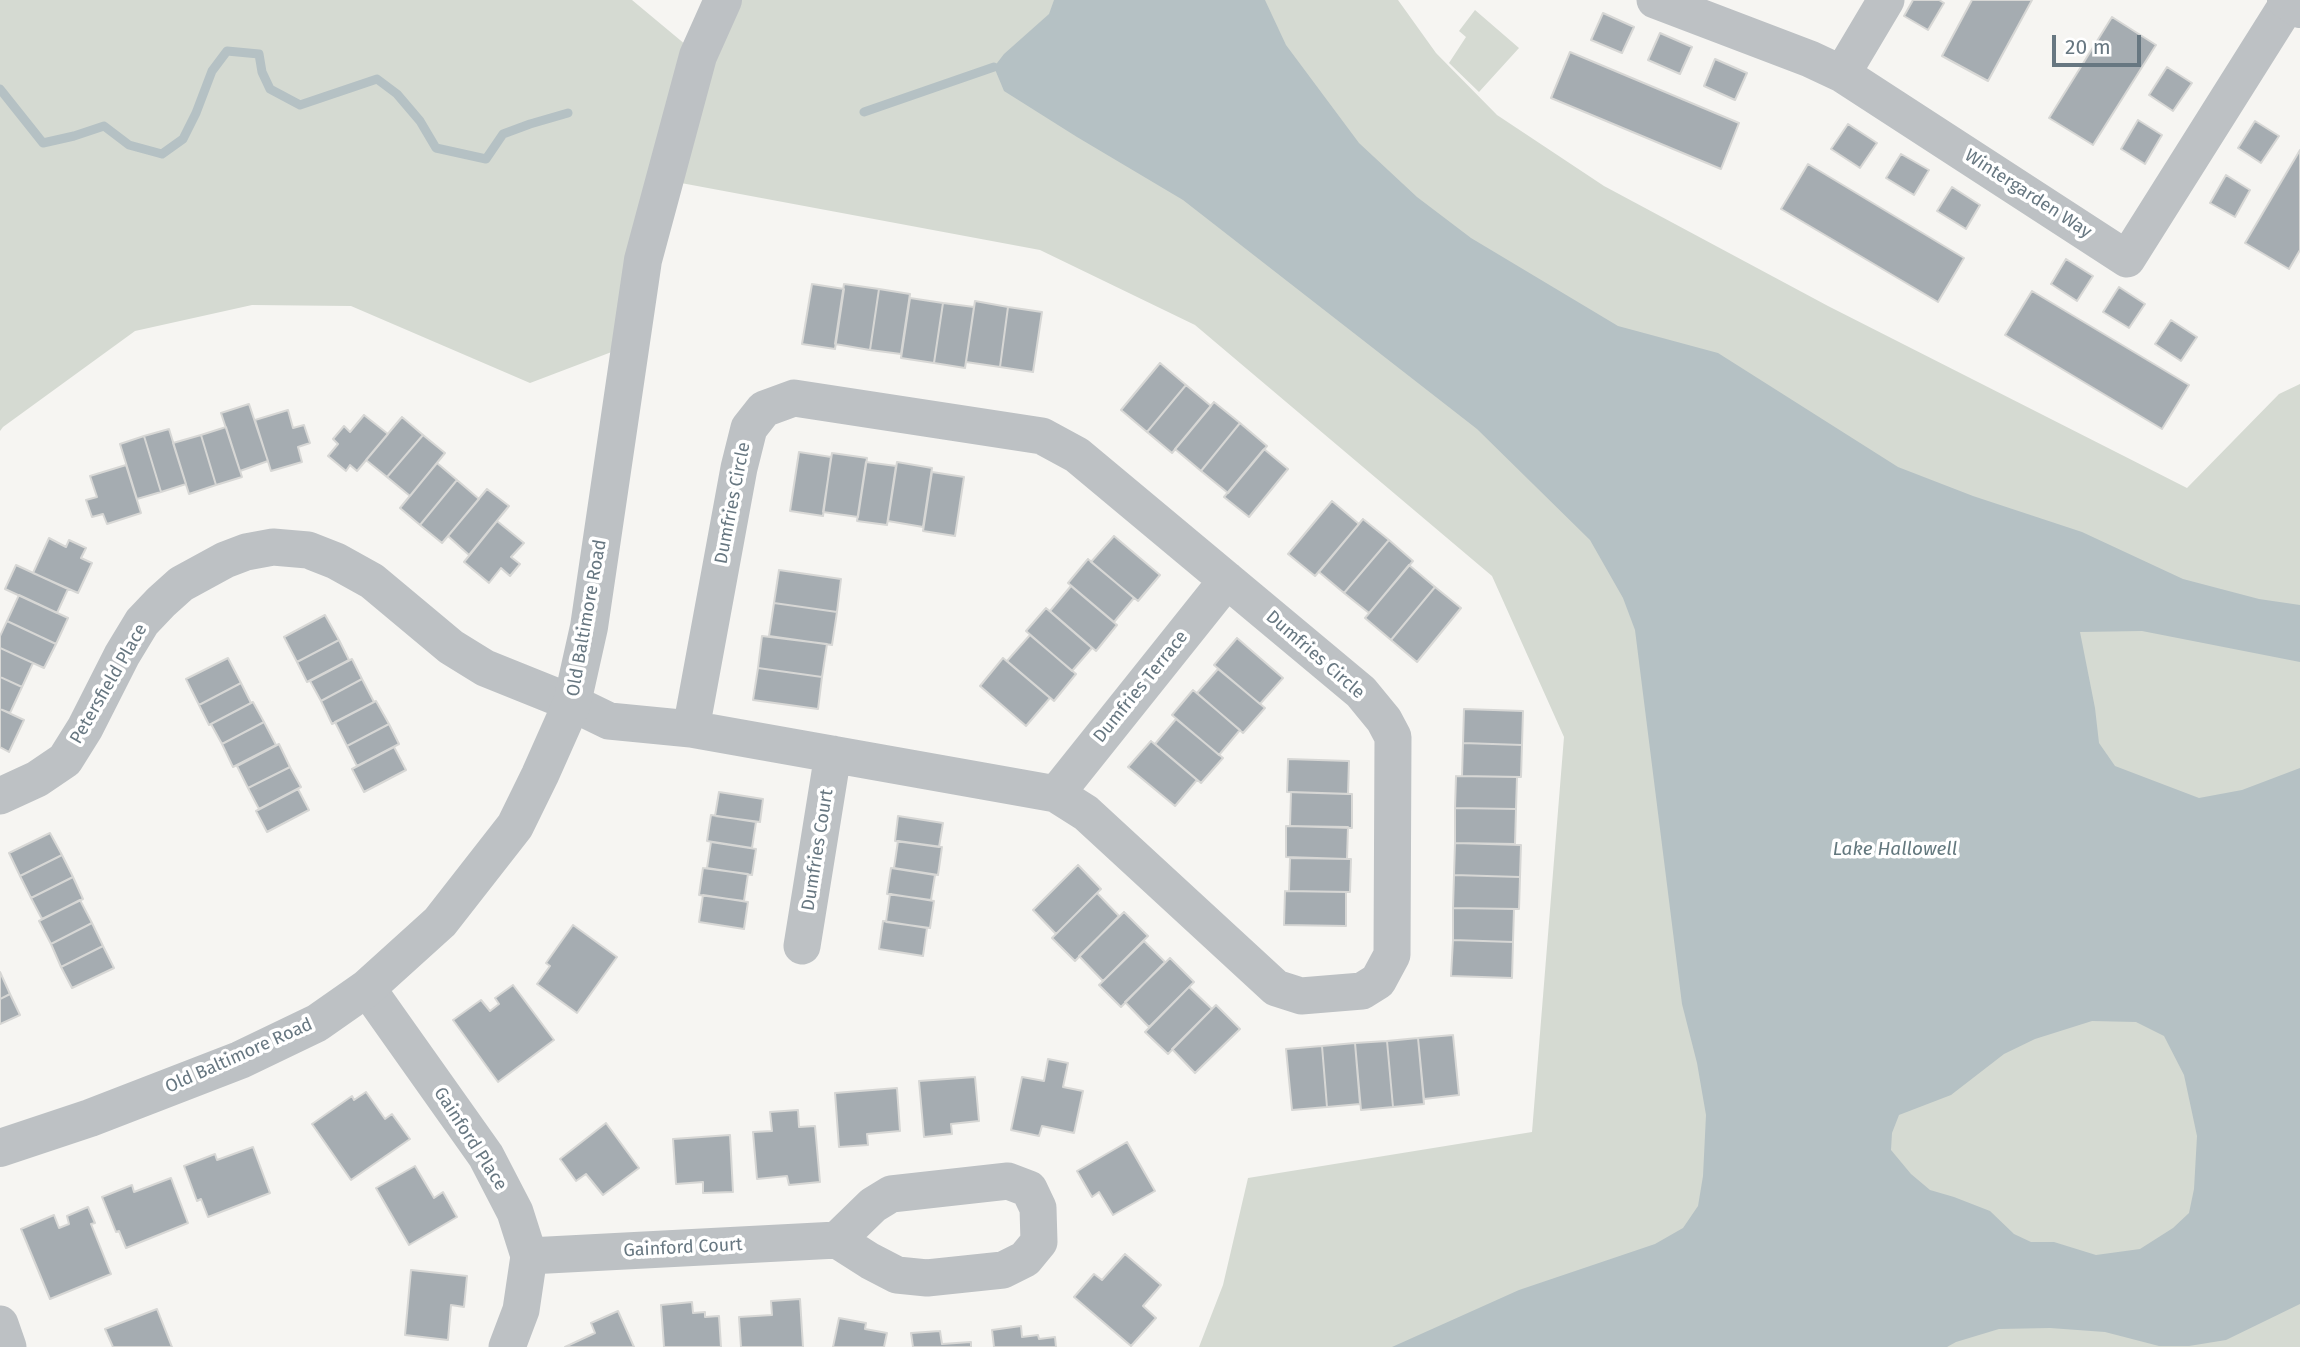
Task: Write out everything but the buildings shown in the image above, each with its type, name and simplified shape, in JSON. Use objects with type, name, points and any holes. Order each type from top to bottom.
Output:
[{"type":"street","name":"Old Baltimore Road","points":[[0,1148],[90,1118],[240,1060],[317,1023],[367,988],[440,922],[515,826],[572,703],[589,627],[643,260],[698,56],[723,0]]},
{"type":"street","name":"Wintergarden Way","points":[[1655,0],[1810,59],[1842,74],[2127,259],[2291,3]]},
{"type":"street","points":[[1842,74],[1886,0]]},
{"type":"street","name":"Dumfries Circle","points":[[572,703],[609,721],[691,729],[1056,794],[1086,813],[1276,988],[1301,996],[1362,991],[1378,981],[1392,955],[1393,737],[1384,720],[1361,692],[1077,455],[1042,436],[794,398],[764,409],[748,428],[691,729]]},
{"type":"street","name":"Petersfield Place","points":[[0,796],[37,779],[65,760],[142,622],[161,602],[198,573],[235,556],[273,547],[308,550],[336,561],[372,581],[451,647],[485,668],[572,703]]},
{"type":"street","name":"Dumfries Terrace","points":[[1056,794],[1227,580]]},
{"type":"street","name":"Dumfries Court","points":[[802,946],[833,754]]},
{"type":"street","name":"Gainford Place","points":[[367,988],[486,1156],[516,1212],[529,1256],[521,1310],[507,1347]]},
{"type":"street","points":[[1008,1181],[1028,1189],[1038,1208],[1039,1242],[1025,1259],[1003,1270],[927,1278],[897,1275],[837,1240],[873,1205],[891,1194],[1008,1181]]},
{"type":"street","name":"Gainford Court","points":[[529,1256],[837,1240]]},
{"type":"street","points":[[0,1324],[8,1347]]},
{"type":"shaded area","points":[[0,0],[632,0],[698,55],[723,0],[1398,0],[1436,53],[1497,115],[1604,186],[1828,306],[2187,488],[2279,394],[2300,384],[2300,1347],[1199,1347],[1223,1285],[1248,1178],[1532,1132],[1564,737],[1492,576],[1195,325],[1040,250],[665,180],[630,345],[530,383],[351,306],[252,305],[135,331],[0,431]]},
{"type":"shaded area","points":[[1475,10],[1519,48],[1479,92],[1449,63],[1466,37],[1459,31]]},
{"type":"water","name":"Lake Hallowell","points":[[1054,0],[1265,0],[1286,45],[1359,143],[1417,197],[1471,238],[1618,326],[1718,353],[1898,467],[1973,496],[2082,532],[2183,579],[2259,599],[2300,605],[2300,662],[2142,631],[2080,632],[2099,743],[2115,766],[2199,798],[2242,790],[2300,768],[2300,1304],[2226,1340],[2189,1346],[2159,1346],[2105,1332],[2050,1328],[1999,1329],[1947,1347],[1392,1347],[1519,1290],[1655,1244],[1683,1228],[1698,1206],[1703,1176],[1706,1115],[1697,1063],[1682,1004],[1635,630],[1623,598],[1590,540],[1477,429],[1183,200],[1004,91],[994,67],[1004,54],[1049,14]],"holes":[[[2092,1021],[2136,1022],[2164,1036],[2184,1075],[2197,1136],[2194,1189],[2189,1213],[2173,1228],[2140,1249],[2096,1255],[2054,1242],[2031,1242],[2014,1234],[1990,1211],[1930,1190],[1911,1174],[1891,1150],[1892,1133],[1899,1115],[1951,1095],[2004,1054],[2035,1039]]]},
{"type":"waterway","points":[[0,89],[43,143],[104,126],[129,145],[162,154],[183,139],[212,71],[227,51],[259,54],[262,72],[270,89],[300,105],[377,79],[397,94],[420,121],[436,148],[486,159],[503,134],[568,113]]},
{"type":"waterway","points":[[864,112],[994,67]]}]
